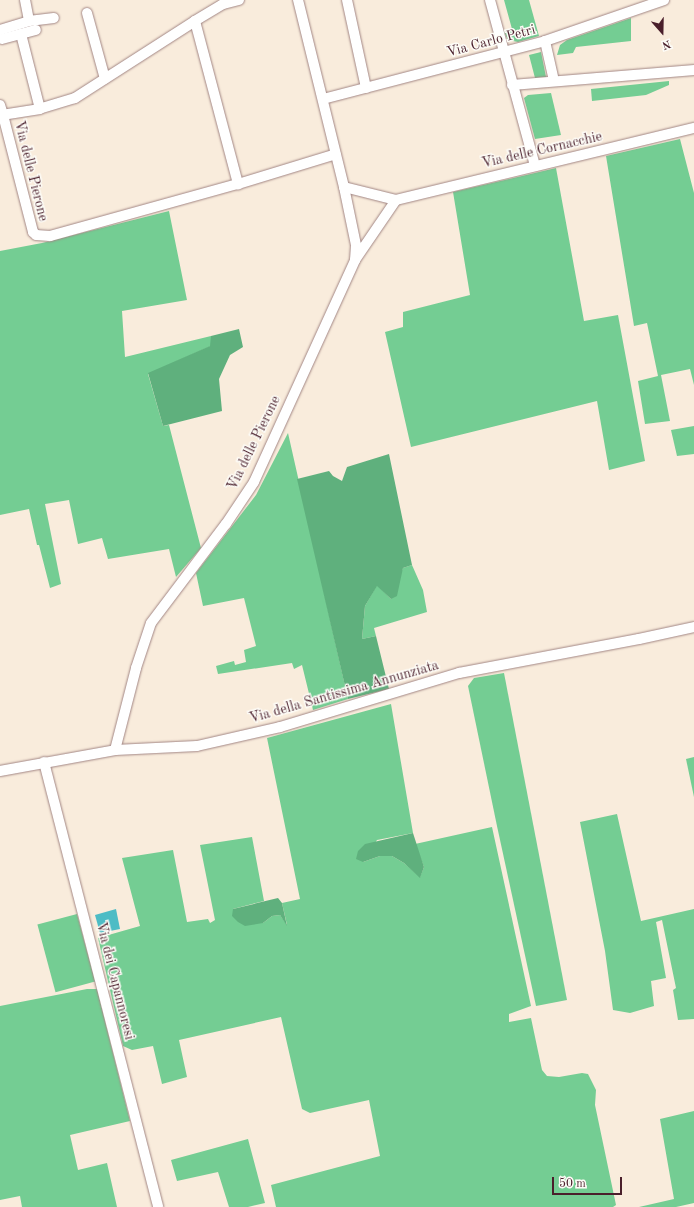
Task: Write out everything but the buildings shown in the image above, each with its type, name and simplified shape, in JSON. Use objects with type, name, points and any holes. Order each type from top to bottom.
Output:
[{"type":"street","points":[[25,0],[29,21]]},
{"type":"street","name":"Via delle Pierone","points":[[239,0],[223,4],[194,21],[75,98],[40,109],[1,116],[30,226],[36,235],[50,236],[238,184],[336,154]]},
{"type":"street","name":"Via delle Pierone","points":[[115,750],[136,668],[151,623],[226,524],[254,482],[355,260],[356,244],[344,187],[298,0]]},
{"type":"street","points":[[347,0],[366,88]]},
{"type":"street","points":[[490,0],[535,166]]},
{"type":"street","name":"Via Carlo Petri","points":[[323,99],[545,40],[664,0]]},
{"type":"street","points":[[87,13],[105,79]]},
{"type":"street","points":[[1,35],[29,21],[54,18]]},
{"type":"street","points":[[194,21],[238,184]]},
{"type":"street","points":[[1,35],[21,34],[36,30]]},
{"type":"street","points":[[21,34],[40,109]]},
{"type":"street","points":[[545,40],[554,81]]},
{"type":"street","points":[[512,85],[694,70]]},
{"type":"street","points":[[0,104],[1,116]]},
{"type":"street","name":"Via delle Cornacchie","points":[[396,200],[694,128]]},
{"type":"street","points":[[344,187],[396,200],[355,260]]},
{"type":"street","name":"Via della Santissima Annunziata","points":[[0,771],[115,750],[197,746],[280,727],[459,673],[639,639],[694,627]]},
{"type":"street","name":"Via dei Capannoresi","points":[[44,762],[158,1207]]},
{"type":"green space","points":[[504,0],[529,0],[539,36],[518,42],[508,40],[504,32],[512,29]]},
{"type":"green space","points":[[631,18],[631,41],[576,47],[573,53],[557,55],[560,45],[567,40]]},
{"type":"green space","points":[[541,52],[546,77],[535,78],[529,55]]},
{"type":"green space","points":[[669,81],[669,85],[646,95],[592,101],[591,89]]},
{"type":"green space","points":[[551,93],[561,135],[535,139],[524,98],[528,95]]},
{"type":"green space","points":[[680,139],[694,193],[694,385],[690,369],[661,375],[670,421],[645,424],[638,381],[658,376],[647,323],[634,326],[606,156]]},
{"type":"green space","points":[[556,168],[584,321],[618,315],[645,461],[609,470],[597,401],[411,447],[385,332],[403,327],[403,312],[470,295],[453,192]]},
{"type":"green space","points":[[169,211],[187,300],[122,311],[125,357],[211,336],[211,346],[148,374],[163,426],[169,425],[201,548],[176,577],[169,549],[108,559],[102,538],[78,544],[69,500],[45,504],[61,584],[50,588],[39,545],[37,545],[29,509],[0,515],[0,251],[42,243]]},
{"type":"green space","points":[[239,329],[243,347],[230,355],[219,379],[222,411],[163,426],[148,373],[210,346],[211,336]]},
{"type":"green space","points":[[694,426],[694,454],[677,456],[671,430]]},
{"type":"green space","points":[[288,433],[348,699],[313,710],[302,665],[294,669],[292,663],[218,674],[216,666],[234,661],[235,665],[246,662],[244,650],[256,646],[244,598],[203,606],[196,573],[256,495]]},
{"type":"green space","points":[[389,454],[412,565],[403,568],[397,596],[391,599],[377,586],[365,606],[362,639],[376,636],[389,689],[348,699],[297,479],[329,471],[333,476],[342,481],[347,467]]},
{"type":"green space","points":[[412,565],[423,590],[427,612],[374,628],[376,636],[362,639],[365,606],[377,585],[391,599],[403,568]]},
{"type":"green space","points":[[504,673],[567,1000],[536,1006],[468,686],[474,678]]},
{"type":"green space","points":[[391,704],[413,833],[377,840],[363,862],[380,856],[392,856],[404,863],[420,877],[424,867],[415,844],[492,827],[531,1006],[509,1014],[509,1022],[531,1018],[542,1070],[547,1076],[559,1077],[582,1073],[588,1074],[596,1090],[595,1105],[616,1205],[613,1207],[276,1207],[271,1185],[380,1156],[369,1100],[310,1113],[302,1109],[281,1017],[179,1040],[187,1077],[162,1084],[153,1046],[132,1050],[123,1046],[98,938],[140,926],[122,858],[173,850],[187,922],[208,919],[210,923],[215,920],[200,845],[252,837],[264,901],[233,909],[263,923],[272,916],[280,915],[287,925],[282,903],[300,899],[267,738]]},
{"type":"green space","points":[[694,757],[694,797],[686,759]]},
{"type":"green space","points":[[617,814],[641,921],[694,909],[694,1019],[678,1020],[673,990],[676,988],[662,920],[656,922],[666,978],[651,981],[654,1006],[630,1013],[613,1010],[605,951],[580,822]]},
{"type":"green space","points":[[413,833],[424,867],[420,878],[404,863],[392,856],[380,856],[363,862],[356,859],[358,851],[365,844]]},
{"type":"green space","points":[[278,898],[282,903],[287,926],[280,915],[272,916],[263,923],[245,926],[232,916],[233,909]]},
{"type":"green space","points":[[77,914],[95,982],[56,992],[37,925]]},
{"type":"green space","points":[[87,989],[97,989],[130,1121],[70,1135],[78,1170],[107,1163],[117,1207],[22,1207],[20,1196],[0,1200],[0,1006]]},
{"type":"green space","points":[[694,1111],[694,1203],[676,1207],[639,1207],[674,1199],[660,1119]]},
{"type":"green space","points":[[248,1139],[265,1203],[248,1207],[229,1207],[218,1172],[177,1181],[171,1160]]},
{"type":"water","points":[[116,909],[120,929],[100,933],[95,915]]}]
